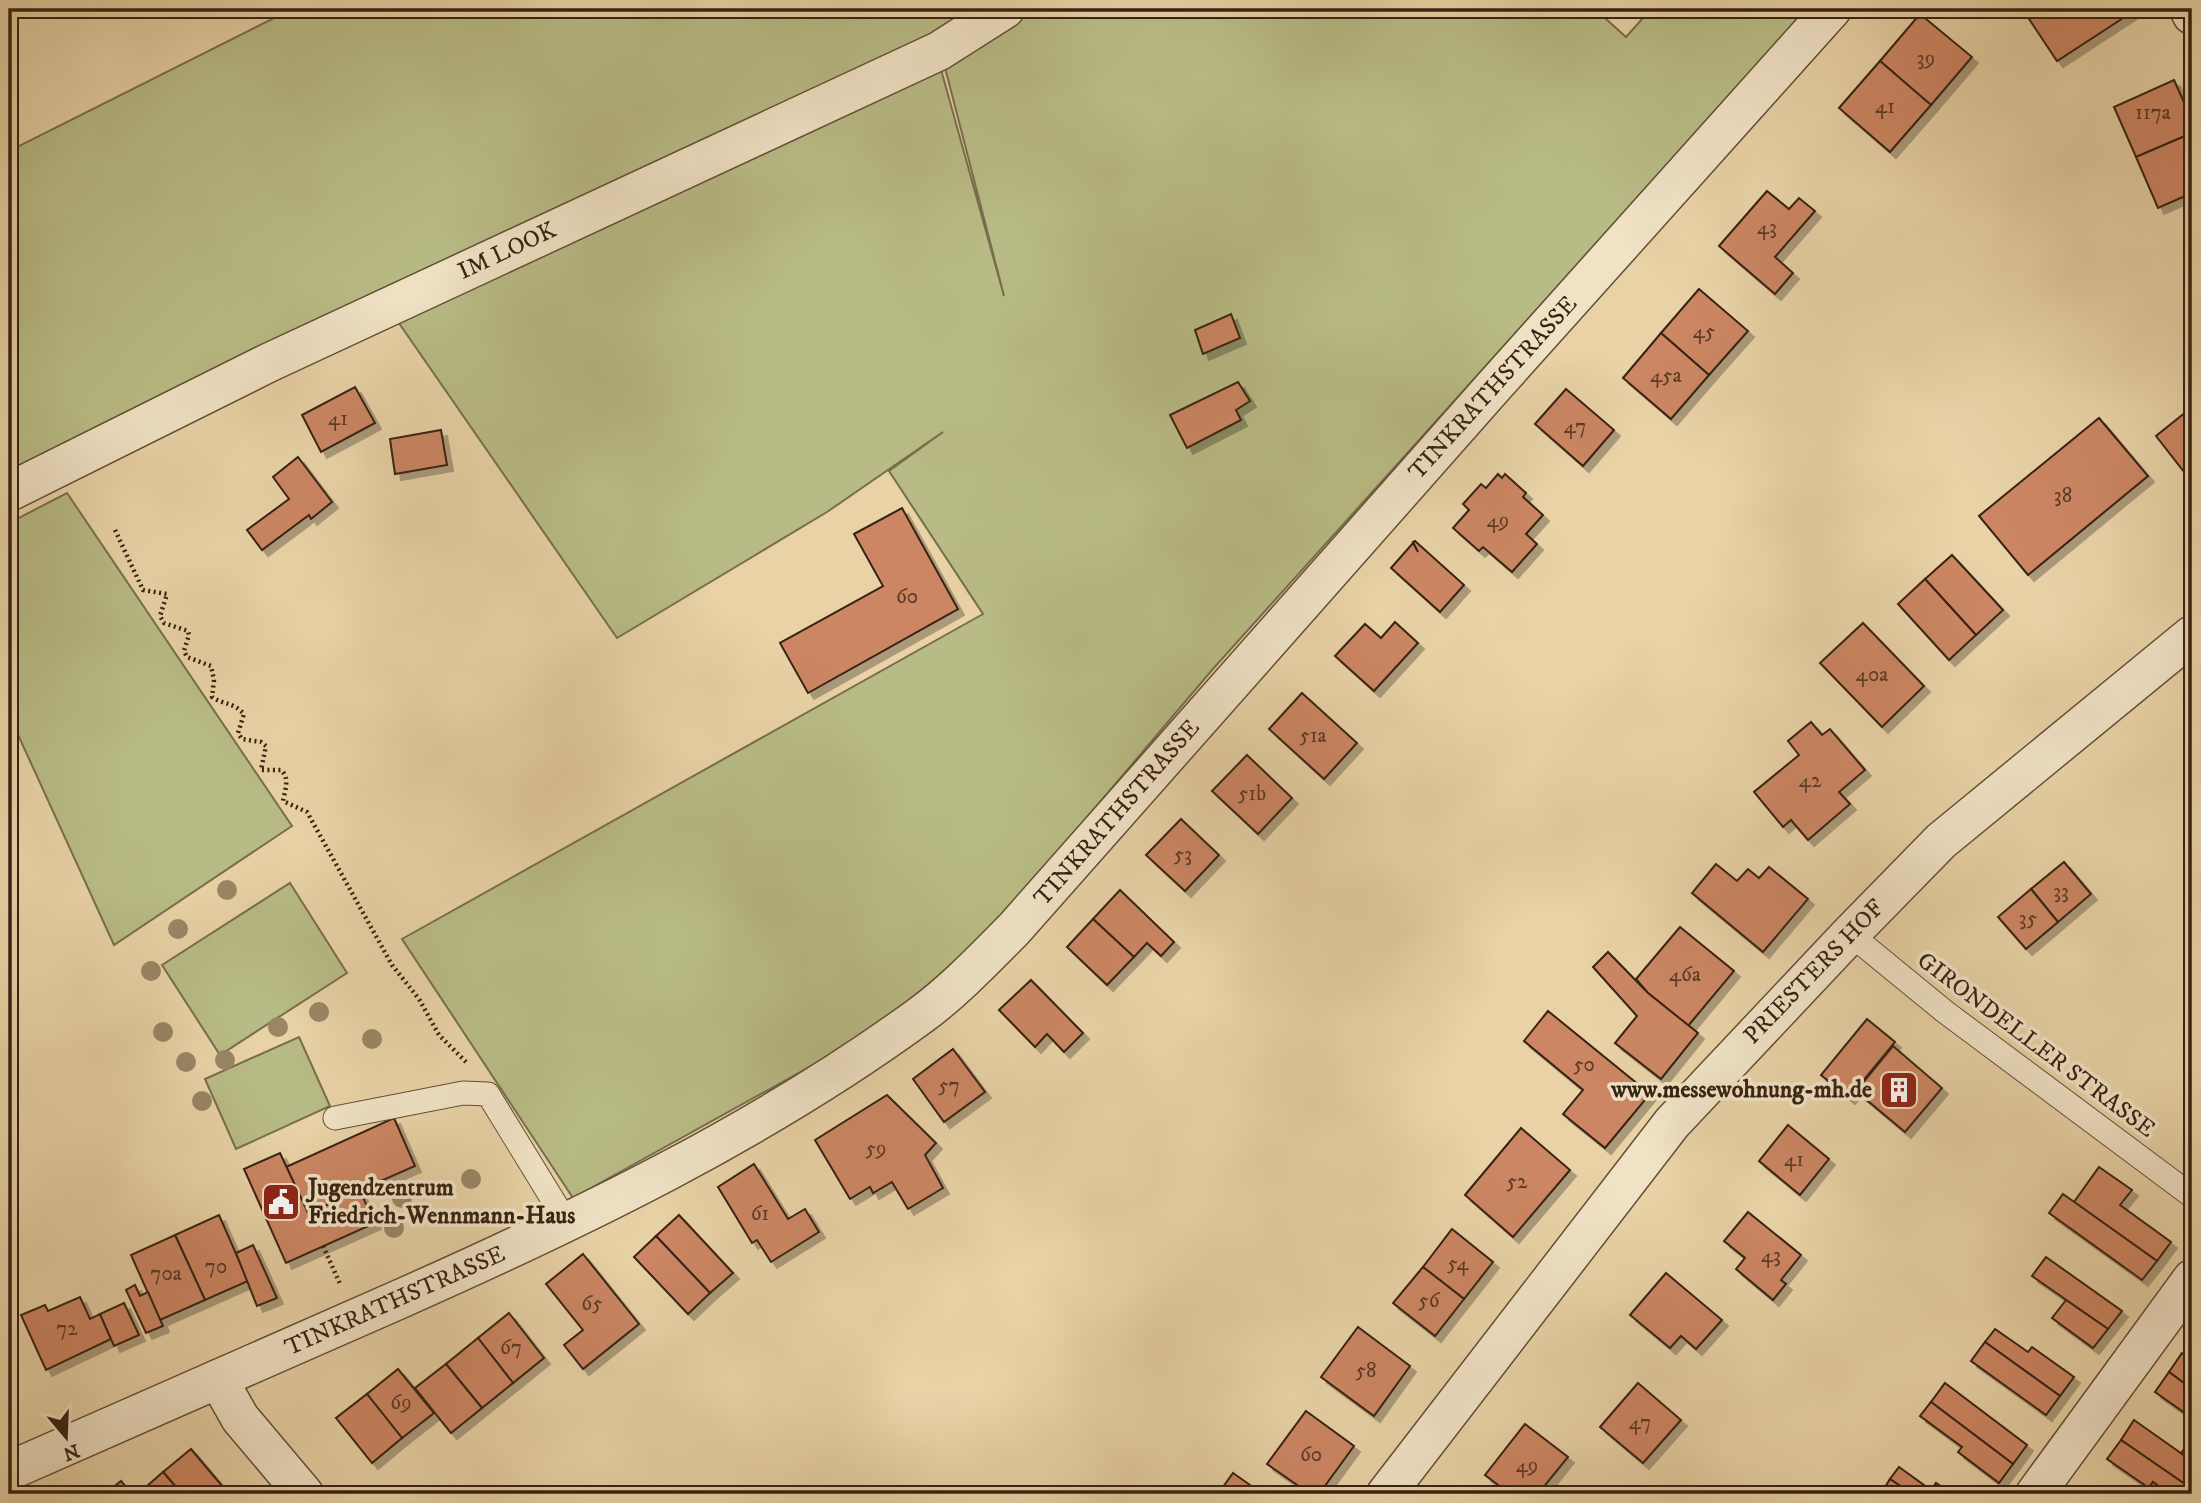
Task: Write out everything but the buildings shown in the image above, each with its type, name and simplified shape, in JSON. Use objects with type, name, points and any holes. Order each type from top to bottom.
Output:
[{"type":"street","name":"IM LOOK","points":[[9,492],[366,317],[939,51],[1005,9]]},
{"type":"street","name":"TINKRATHSTRASSE","points":[[9,1471],[567,1223],[628,1193],[812,1088],[922,1014],[963,980],[1014,929],[1832,9]]},
{"type":"street","points":[[2189,9],[2192,15]]},
{"type":"street","name":"PRIESTERS HOF","points":[[1386,1494],[1672,1122],[1941,841],[2192,635]]},
{"type":"street","points":[[2035,1494],[2192,1279]]},
{"type":"street","points":[[218,1379],[240,1418],[304,1494]]},
{"type":"lane","name":"GIRONDELLER STRASSE","points":[[1850,934],[1944,1011],[2192,1196]]},
{"type":"lane","points":[[335,1118],[463,1093],[488,1094],[567,1223]]},
{"type":"path","points":[[115,530],[143,590],[167,594],[160,616],[164,623],[188,631],[184,651],[187,657],[211,666],[214,680],[212,697],[220,702],[236,705],[244,714],[238,733],[242,739],[261,742],[266,746],[261,770],[281,770],[285,774],[283,801],[306,812],[392,965],[419,999],[439,1035],[484,1083],[488,1094]]},
{"type":"green space","points":[[292,9],[991,9],[935,48],[1004,296],[942,56],[1007,9],[1595,9],[1626,37],[1651,9],[1807,9],[1212,670],[977,947],[860,1039],[573,1198],[402,939],[983,614],[889,471],[943,432],[827,512],[617,638],[385,303],[9,485],[9,151]]},
{"type":"green space","points":[[67,493],[292,826],[114,945],[9,715],[9,523]]},
{"type":"green space","points":[[290,883],[347,973],[220,1055],[162,965]]},
{"type":"green space","points":[[299,1037],[330,1106],[236,1149],[205,1079]]},
{"type":"place","name":"www.messewohnung-mh.de","points":[[1899,1090]]},
{"type":"place","name":"Jugendzentrum Friedrich-Wennmann-Haus","points":[[281,1202]]}]
